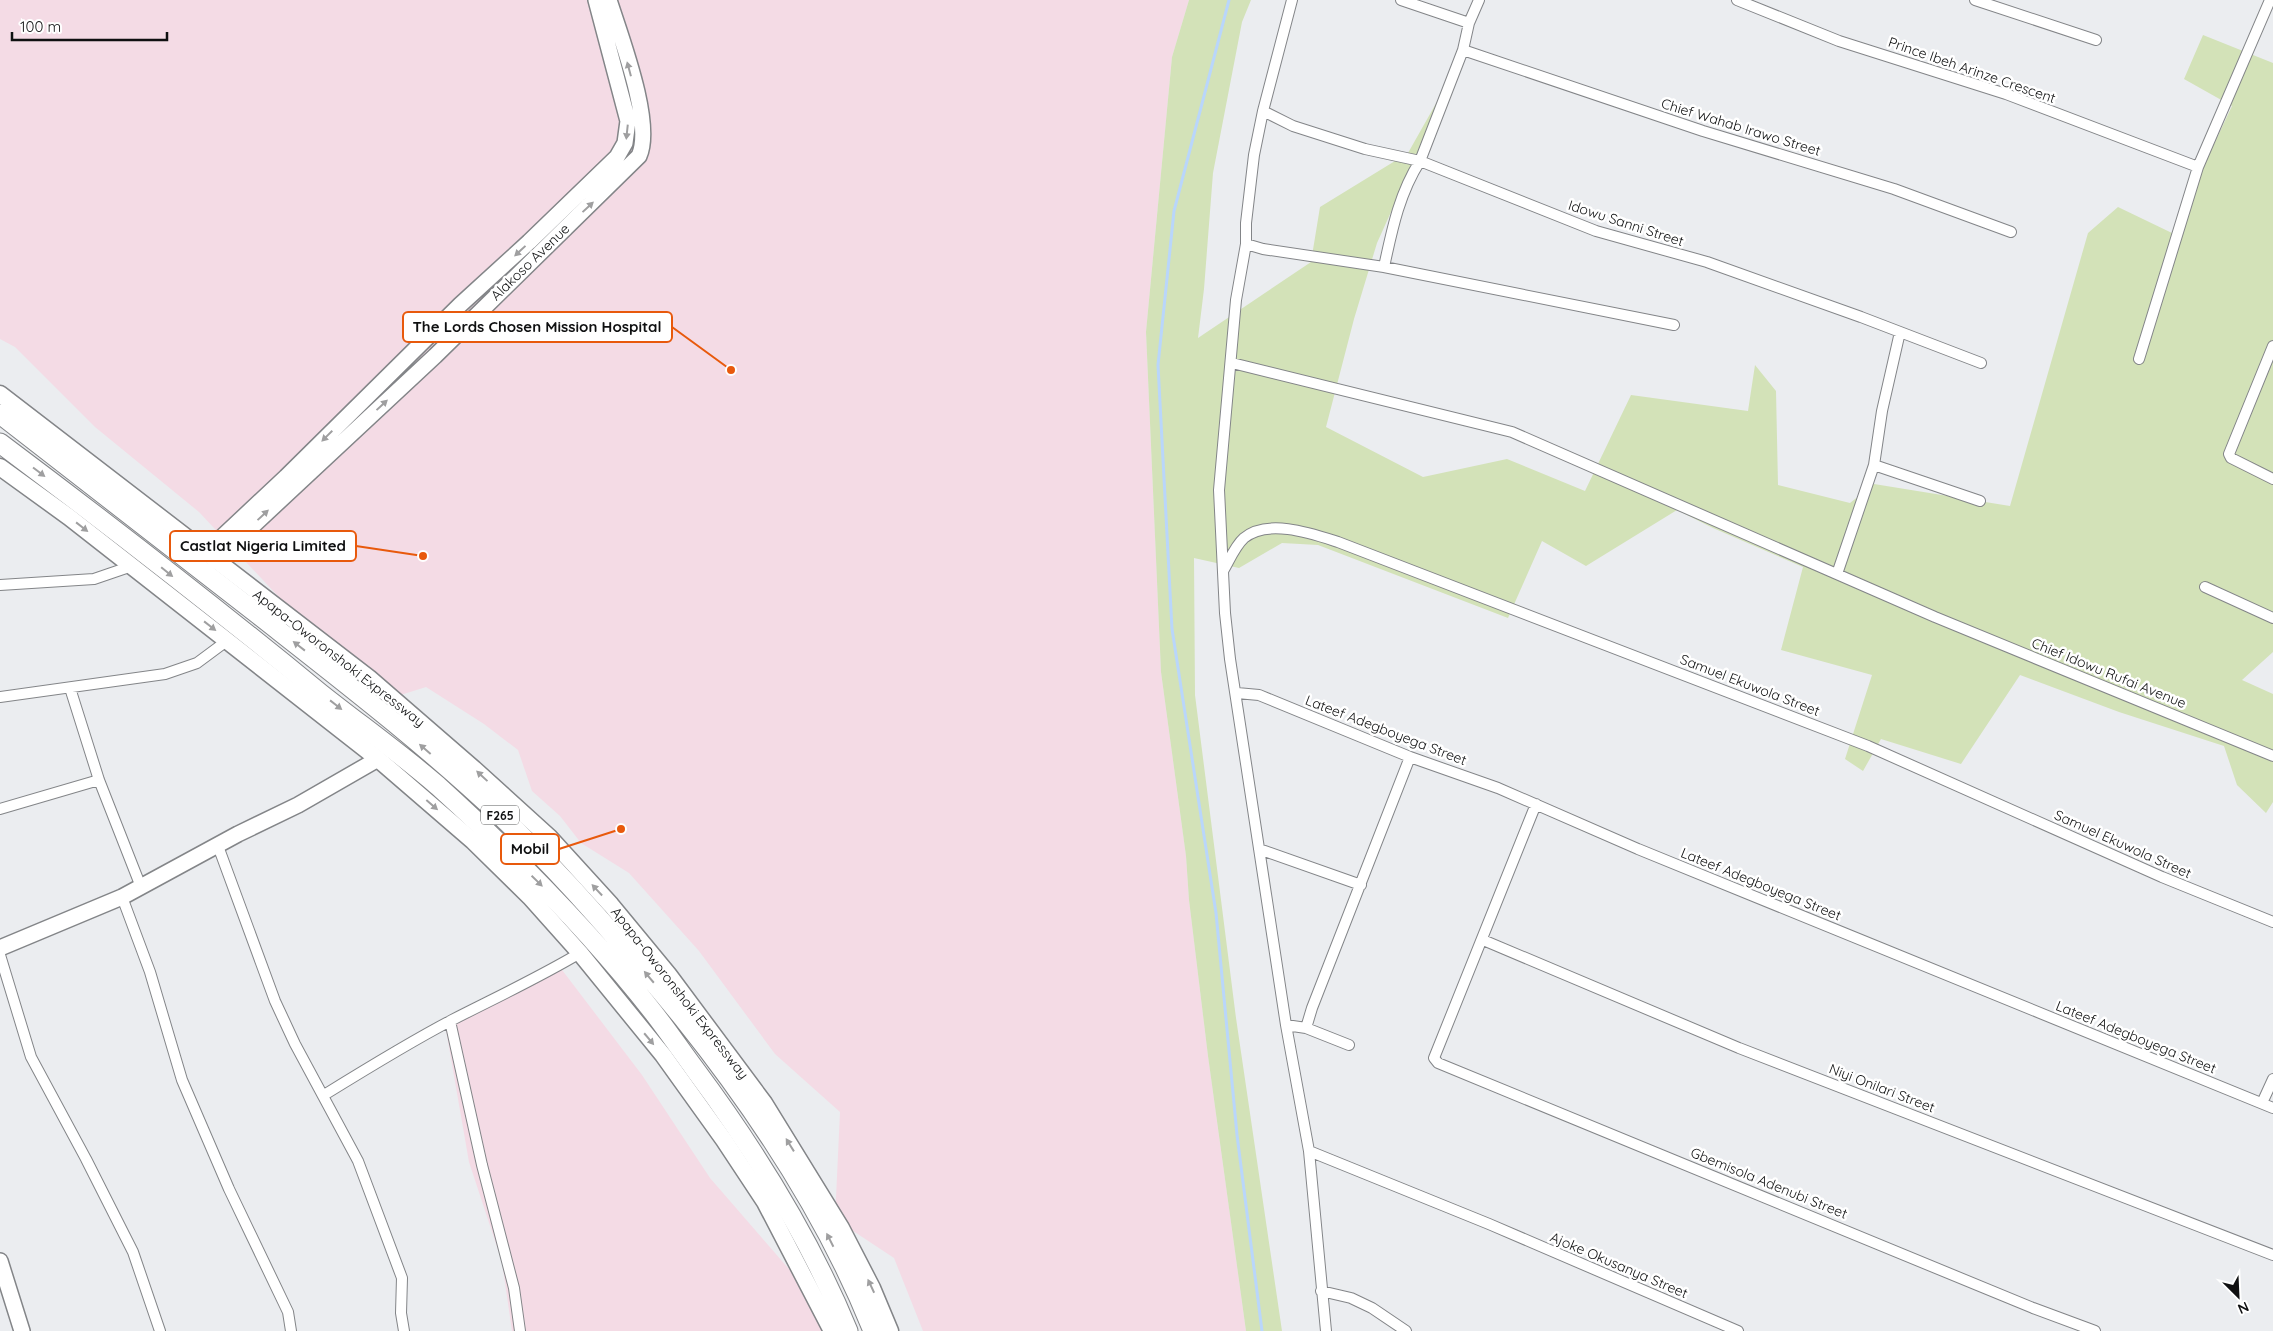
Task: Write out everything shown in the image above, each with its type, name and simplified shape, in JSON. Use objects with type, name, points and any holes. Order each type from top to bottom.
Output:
[{"type":"highway","name":"Apapa-Oworonshoki Expressway","points":[[0,414],[364,685],[502,817],[588,905],[758,1107],[823,1226],[873,1331]]},
{"type":"highway","name":"F265","points":[[0,443],[94,513],[405,758],[486,830],[550,893],[572,930],[653,1012],[737,1126],[778,1190],[834,1296],[848,1331]]},
{"type":"main road","name":"Apapa-Oworonshoki Expressway","points":[[0,394],[210,557],[364,685]]},
{"type":"main road","points":[[0,467],[228,640],[378,759],[572,930],[580,952],[663,1055],[770,1210],[832,1331]]},
{"type":"main road","name":"Apapa-Oworonshoki Expressway","points":[[758,1107],[841,1228],[872,1288],[890,1331]]},
{"type":"street","name":"Alakoso Avenue","points":[[210,557],[286,477],[460,305],[530,242],[617,157],[626,143],[628,121],[596,0]]},
{"type":"street","name":"Alakoso Avenue","points":[[210,557],[435,356],[639,156],[642,149],[643,128],[640,106],[609,0]]},
{"type":"street","points":[[1292,0],[1263,111],[1254,155],[1248,200],[1246,244],[1236,300],[1232,363],[1219,490],[1225,613],[1286,1024],[1309,1151],[1326,1331]]},
{"type":"street","points":[[1401,0],[1469,23]]},
{"type":"street","points":[[1384,267],[1397,210],[1410,176],[1420,162],[1463,50],[1469,23],[1479,0]]},
{"type":"street","name":"Prince Ibeh Arinze Crescent","points":[[1737,0],[1839,41],[2006,94],[2198,167]]},
{"type":"street","points":[[1976,0],[2096,40]]},
{"type":"street","points":[[2139,360],[2198,167],[2270,0]]},
{"type":"street","name":"Chief Wahab Irawo Street","points":[[1463,50],[1687,125],[1894,190],[2011,232]]},
{"type":"street","name":"Idowu Sanni Street","points":[[1263,111],[1292,126],[1342,142],[1420,162],[1596,231],[1707,262],[1981,363]]},
{"type":"street","points":[[1246,244],[1263,249],[1384,267],[1674,325]]},
{"type":"street","points":[[1837,574],[1874,466],[1882,411],[1900,332]]},
{"type":"street","points":[[2273,346],[2229,454],[2232,458],[2273,479]]},
{"type":"street","name":"Chief Idowu Rufai Avenue","points":[[1232,363],[1512,432],[1935,617],[2273,756]]},
{"type":"street","points":[[1874,466],[1980,501]]},
{"type":"street","name":"Samuel Ekuwola Street","points":[[1222,572],[1244,538],[1255,532],[1268,529],[1299,530],[1338,542],[1868,746],[2162,877],[2273,922]]},
{"type":"street","points":[[0,585],[94,579],[132,566]]},
{"type":"street","points":[[2206,587],[2273,618]]},
{"type":"street","points":[[0,697],[116,682],[178,670],[208,656],[228,640]]},
{"type":"street","points":[[70,688],[99,780],[141,887]]},
{"type":"street","name":"Lateef Adegboyega Street","points":[[1237,693],[1259,695],[1410,756],[1498,788],[1638,850],[2273,1108]]},
{"type":"street","points":[[1306,1028],[1310,1013],[1410,756]]},
{"type":"street","points":[[0,948],[122,897],[298,805],[378,759]]},
{"type":"street","points":[[0,808],[99,780]]},
{"type":"street","points":[[1483,940],[1536,804]]},
{"type":"street","points":[[218,846],[275,1001],[295,1044],[358,1161],[402,1278],[401,1313],[404,1331]]},
{"type":"street","points":[[1259,849],[1361,885]]},
{"type":"street","points":[[122,897],[150,972],[182,1080],[229,1189],[288,1312],[291,1331]]},
{"type":"street","name":"Gbemisola Adenubi Street","points":[[1483,940],[1434,1058],[1438,1063],[2033,1308],[2095,1331]]},
{"type":"street","name":"Niyi Onilari Street","points":[[1483,940],[1739,1048],[2273,1255]]},
{"type":"street","points":[[324,1095],[368,1067],[450,1021],[550,971],[580,952]]},
{"type":"street","points":[[0,954],[31,1058],[86,1159],[133,1252],[160,1331]]},
{"type":"street","points":[[450,1021],[484,1174],[514,1288],[520,1331]]},
{"type":"street","points":[[1286,1024],[1306,1028],[1349,1045]]},
{"type":"street","points":[[2262,1103],[2273,1079]]},
{"type":"street","name":"Ajoke Okusanya Street","points":[[1309,1151],[1489,1224],[1738,1331]]},
{"type":"street","points":[[0,1262],[4,1289],[22,1331]]},
{"type":"street","points":[[1322,1291],[1351,1298],[1372,1308],[1406,1331]]},
{"type":"shaded area","points":[[0,0],[1189,0],[1172,57],[1146,332],[1161,672],[1186,856],[1189,900],[1208,1056],[1246,1331],[923,1331],[894,1258],[835,1219],[840,1112],[775,1054],[699,951],[629,873],[581,843],[560,816],[532,791],[518,750],[484,724],[426,687],[391,698],[291,610],[199,512],[95,427],[15,347],[0,339]]},
{"type":"shaded area","points":[[556,962],[642,1075],[710,1178],[808,1291],[827,1331],[512,1331],[502,1262],[469,1162],[446,1030]]},
{"type":"green space","points":[[1189,0],[1251,0],[1242,22],[1213,173],[1204,289],[1198,338],[1311,262],[1320,207],[1408,153],[1456,68],[1377,243],[1354,319],[1326,427],[1423,477],[1507,459],[1585,491],[1631,395],[1748,411],[1755,365],[1776,391],[1778,485],[1850,503],[1874,484],[2010,506],[2088,233],[2118,207],[2172,233],[2232,106],[2184,79],[2203,35],[2273,63],[2273,652],[2242,680],[2273,694],[2273,802],[2266,813],[2237,785],[2224,746],[2119,712],[2020,675],[1961,764],[1881,739],[1863,771],[1845,759],[1872,675],[1781,650],[1803,567],[1713,528],[1677,510],[1586,566],[1542,541],[1508,618],[1318,545],[1282,543],[1239,568],[1194,558],[1195,695],[1236,1018],[1282,1331],[1246,1331],[1208,1056],[1189,900],[1186,856],[1161,672],[1146,332],[1172,57]]},
{"type":"waterway","points":[[1229,0],[1174,211],[1158,365],[1172,629],[1216,913],[1237,1135],[1262,1331]]},
{"type":"place","name":"The Lords Chosen Mission Hospital","points":[[731,370]]},
{"type":"place","name":"Castlat Nigeria Limited","points":[[423,556]]},
{"type":"place","name":"Mobil","points":[[621,829]]}]
